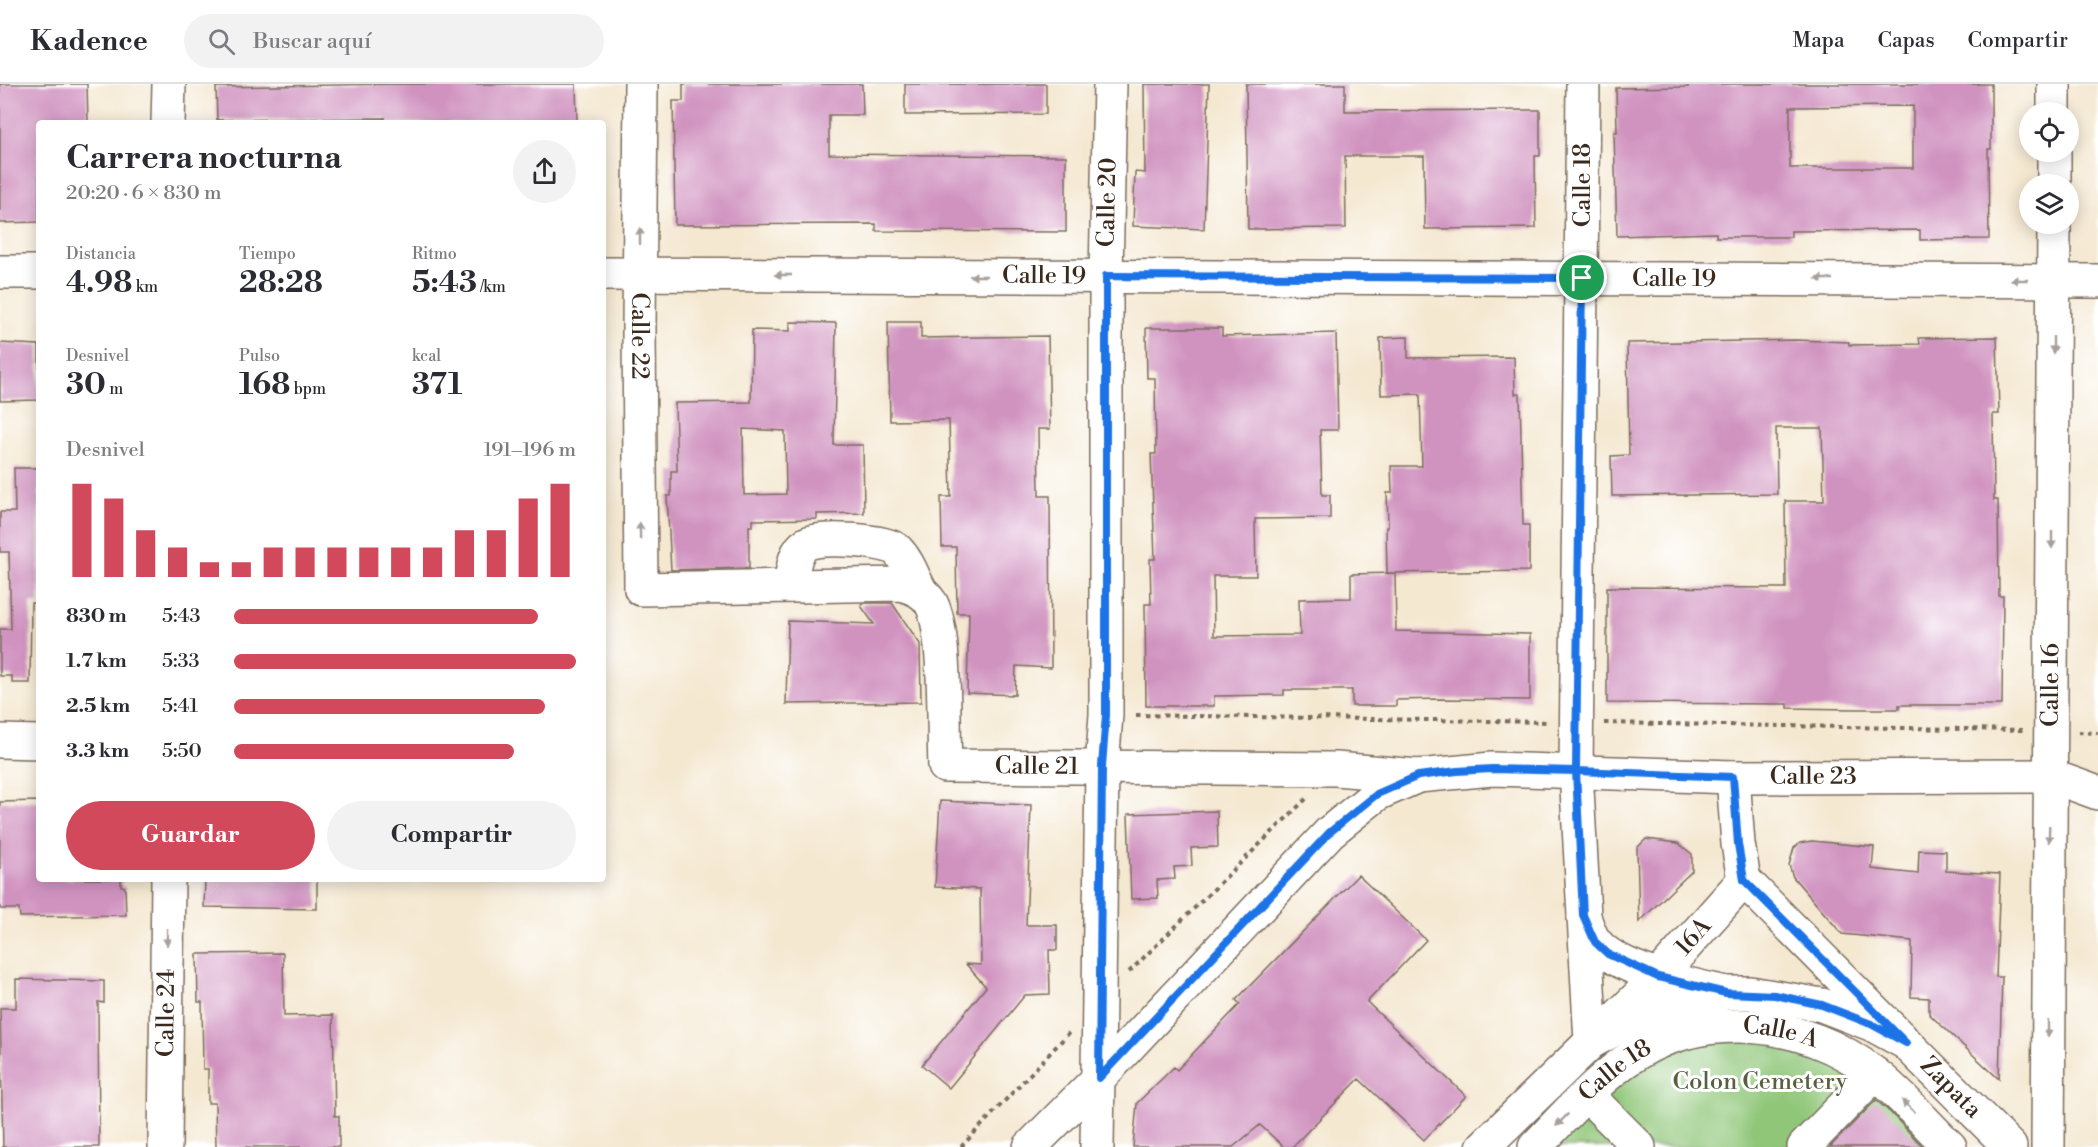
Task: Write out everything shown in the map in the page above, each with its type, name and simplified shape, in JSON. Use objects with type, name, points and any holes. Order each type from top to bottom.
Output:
[{"type":"street","points":[[168,120],[169,84]]},
{"type":"street","name":"Calle 22","points":[[641,84],[641,589],[790,586]]},
{"type":"street","name":"Calle 20","points":[[1097,1147],[1101,998],[1102,766],[1106,715],[1106,276],[1110,84]]},
{"type":"street","name":"Calle 18","points":[[1583,84],[1576,771],[1591,1042]]},
{"type":"street","points":[[2054,84],[2054,102]]},
{"type":"street","name":"Calle 16","points":[[2048,1147],[2054,234]]},
{"type":"street","points":[[0,272],[36,272]]},
{"type":"street","name":"Calle 19","points":[[606,274],[2098,281]]},
{"type":"street","name":"Calle 21","points":[[790,586],[797,553],[806,544],[818,540],[882,543],[895,548],[904,559],[920,590],[932,604],[940,630],[945,766],[1336,769],[1418,776]]},
{"type":"street","points":[[790,586],[901,584],[920,590]]},
{"type":"street","points":[[0,741],[36,742]]},
{"type":"street","name":"Calle 23","points":[[1030,1147],[1099,1078],[1330,832],[1377,794],[1418,776],[1492,769],[1733,777],[2051,776],[2098,793]]},
{"type":"street","points":[[2051,776],[2098,776]]},
{"type":"street","points":[[1733,777],[1738,844],[1744,880],[1906,1043]]},
{"type":"street","name":"16A","points":[[1591,1042],[1658,977],[1744,880]]},
{"type":"street","name":"Calle 24","points":[[165,1147],[168,882]]},
{"type":"street","points":[[1583,915],[1595,942],[1608,954],[1658,977],[1738,993]]},
{"type":"street","name":"Zapata","points":[[1483,1147],[1591,1042],[1636,1018],[1683,1001],[1738,993],[1822,1005],[1871,1024],[1906,1043],[2010,1147]]},
{"type":"street","name":"Calle A","points":[[1716,1027],[1753,1025],[1785,1031],[1842,1053],[1875,1074],[1950,1147]]},
{"type":"street","name":"Calle 18","points":[[1535,1147],[1625,1061],[1670,1037],[1716,1027]]},
{"type":"street","points":[[1803,1147],[1875,1074]]},
{"type":"street","points":[[1587,1095],[1640,1147]]},
{"type":"path","points":[[1101,998],[1336,769]]},
{"type":"path","points":[[961,1147],[1070,1031]]},
{"type":"green space","name":"Colon Cemetery","points":[[1757,1015],[1964,1147],[1520,1147],[1599,1066]]},
{"type":"building","points":[[0,84],[87,84],[88,120],[36,120],[36,222],[0,223]]},
{"type":"building","points":[[576,84],[577,120],[385,120],[385,118],[217,120],[216,87]]},
{"type":"building","points":[[683,84],[862,84],[863,115],[829,115],[829,154],[1066,156],[1066,232],[876,231],[876,224],[675,225],[673,101],[683,101]]},
{"type":"building","points":[[905,84],[1046,84],[1046,114],[905,115]]},
{"type":"building","points":[[1144,84],[1209,84],[1204,229],[1133,226],[1135,172],[1145,173]]},
{"type":"building","points":[[1246,84],[1345,84],[1345,111],[1540,110],[1540,156],[1535,156],[1536,228],[1425,229],[1424,156],[1345,156],[1346,228],[1248,229]]},
{"type":"building","points":[[1688,84],[1991,84],[1991,149],[1988,149],[1989,239],[1920,240],[1920,230],[1791,231],[1791,237],[1716,237],[1716,233],[1617,236],[1614,132],[1617,132],[1616,88],[1688,87]],"holes":[[[1913,106],[1913,168],[1790,168],[1790,107]]]},
{"type":"building","points":[[790,322],[836,323],[834,445],[863,445],[864,513],[817,514],[817,519],[753,520],[753,526],[749,526],[749,568],[671,570],[667,496],[671,496],[671,471],[677,471],[675,403],[751,402],[752,330],[790,331]],"holes":[[[743,429],[785,431],[786,494],[744,495]]]},
{"type":"building","points":[[888,322],[921,322],[921,338],[1048,336],[1050,429],[1038,429],[1039,496],[1050,496],[1051,668],[1016,666],[1015,695],[967,693],[969,613],[957,613],[956,547],[942,547],[941,497],[951,497],[949,420],[890,421]]},
{"type":"building","points":[[1146,328],[1222,328],[1222,336],[1336,333],[1338,430],[1320,430],[1322,495],[1330,495],[1330,518],[1255,519],[1256,576],[1213,576],[1214,636],[1300,635],[1299,599],[1351,598],[1351,574],[1395,573],[1396,631],[1530,634],[1530,700],[1396,700],[1396,706],[1352,706],[1352,690],[1284,690],[1284,695],[1214,696],[1214,706],[1146,706],[1145,604],[1151,604],[1150,559],[1155,559],[1151,454],[1156,454],[1155,378],[1147,378]]},
{"type":"building","points":[[1408,337],[1408,358],[1514,357],[1515,394],[1520,394],[1523,525],[1529,525],[1529,571],[1387,573],[1387,493],[1392,493],[1391,466],[1422,466],[1420,394],[1381,395],[1380,338]]},
{"type":"building","points":[[1997,337],[1999,414],[1993,414],[1994,500],[1998,500],[1999,596],[2003,596],[2002,705],[1899,705],[1899,709],[1852,709],[1788,708],[1788,704],[1607,703],[1607,587],[1786,588],[1785,501],[1824,501],[1822,428],[1776,428],[1777,494],[1612,496],[1611,456],[1629,455],[1627,343],[1796,340],[1849,342],[1849,345],[1920,344],[1919,338]]},
{"type":"building","points":[[0,343],[36,345],[36,400],[0,401]]},
{"type":"building","points":[[14,468],[36,468],[36,603],[31,603],[30,683],[12,683],[12,676],[0,676],[0,629],[11,629],[9,552],[0,552],[0,512],[15,512]]},
{"type":"building","points":[[865,603],[892,603],[920,644],[921,702],[786,704],[788,621],[874,624],[861,606]]},
{"type":"building","points":[[36,801],[36,882],[121,882],[121,886],[125,887],[126,915],[20,917],[19,909],[0,909],[0,802]]},
{"type":"building","points":[[940,801],[1031,805],[1026,925],[1057,925],[1057,950],[1049,950],[1050,994],[1025,995],[949,1088],[922,1065],[986,987],[966,964],[981,965],[980,889],[935,887]]},
{"type":"building","points":[[1217,811],[1218,847],[1191,848],[1192,866],[1174,867],[1175,879],[1157,880],[1158,898],[1131,899],[1128,814]]},
{"type":"building","points":[[1646,839],[1678,843],[1692,854],[1692,871],[1639,922],[1637,848]]},
{"type":"building","points":[[1812,841],[1874,847],[1872,869],[1918,874],[1919,850],[1946,851],[1946,871],[2000,874],[1996,977],[2002,977],[1999,1079],[1929,1014],[1929,998],[1911,997],[1912,941],[1842,934],[1793,877],[1789,865],[1794,848],[1800,843]]},
{"type":"building","points":[[1358,875],[1426,940],[1367,1002],[1466,1096],[1424,1140],[1359,1079],[1292,1147],[1284,1147],[1260,1125],[1233,1147],[1133,1147],[1137,1103],[1174,1067],[1177,1070],[1240,1004],[1236,1000]]},
{"type":"building","points":[[205,882],[317,882],[317,909],[204,907]]},
{"type":"building","points":[[283,953],[284,1016],[333,1015],[335,1116],[339,1116],[339,1147],[216,1147],[215,1103],[208,1103],[208,1069],[203,1069],[202,1002],[198,1002],[197,954]]},
{"type":"building","points":[[16,979],[104,981],[104,1003],[98,1002],[99,1147],[3,1147],[0,1008],[16,1008]]},
{"type":"building","points":[[1876,1100],[1891,1113],[1923,1147],[1830,1147]]},
{"type":"route","points":[[1582,278],[1106,276],[1106,715],[1102,766],[1099,1078],[1330,832],[1377,794],[1418,776],[1492,769],[1576,771],[1583,915],[1595,942],[1608,954],[1658,977],[1726,993],[1775,995],[1822,1005],[1871,1024],[1906,1043],[1744,880],[1738,844],[1733,777],[1576,771],[1582,278]]}]
